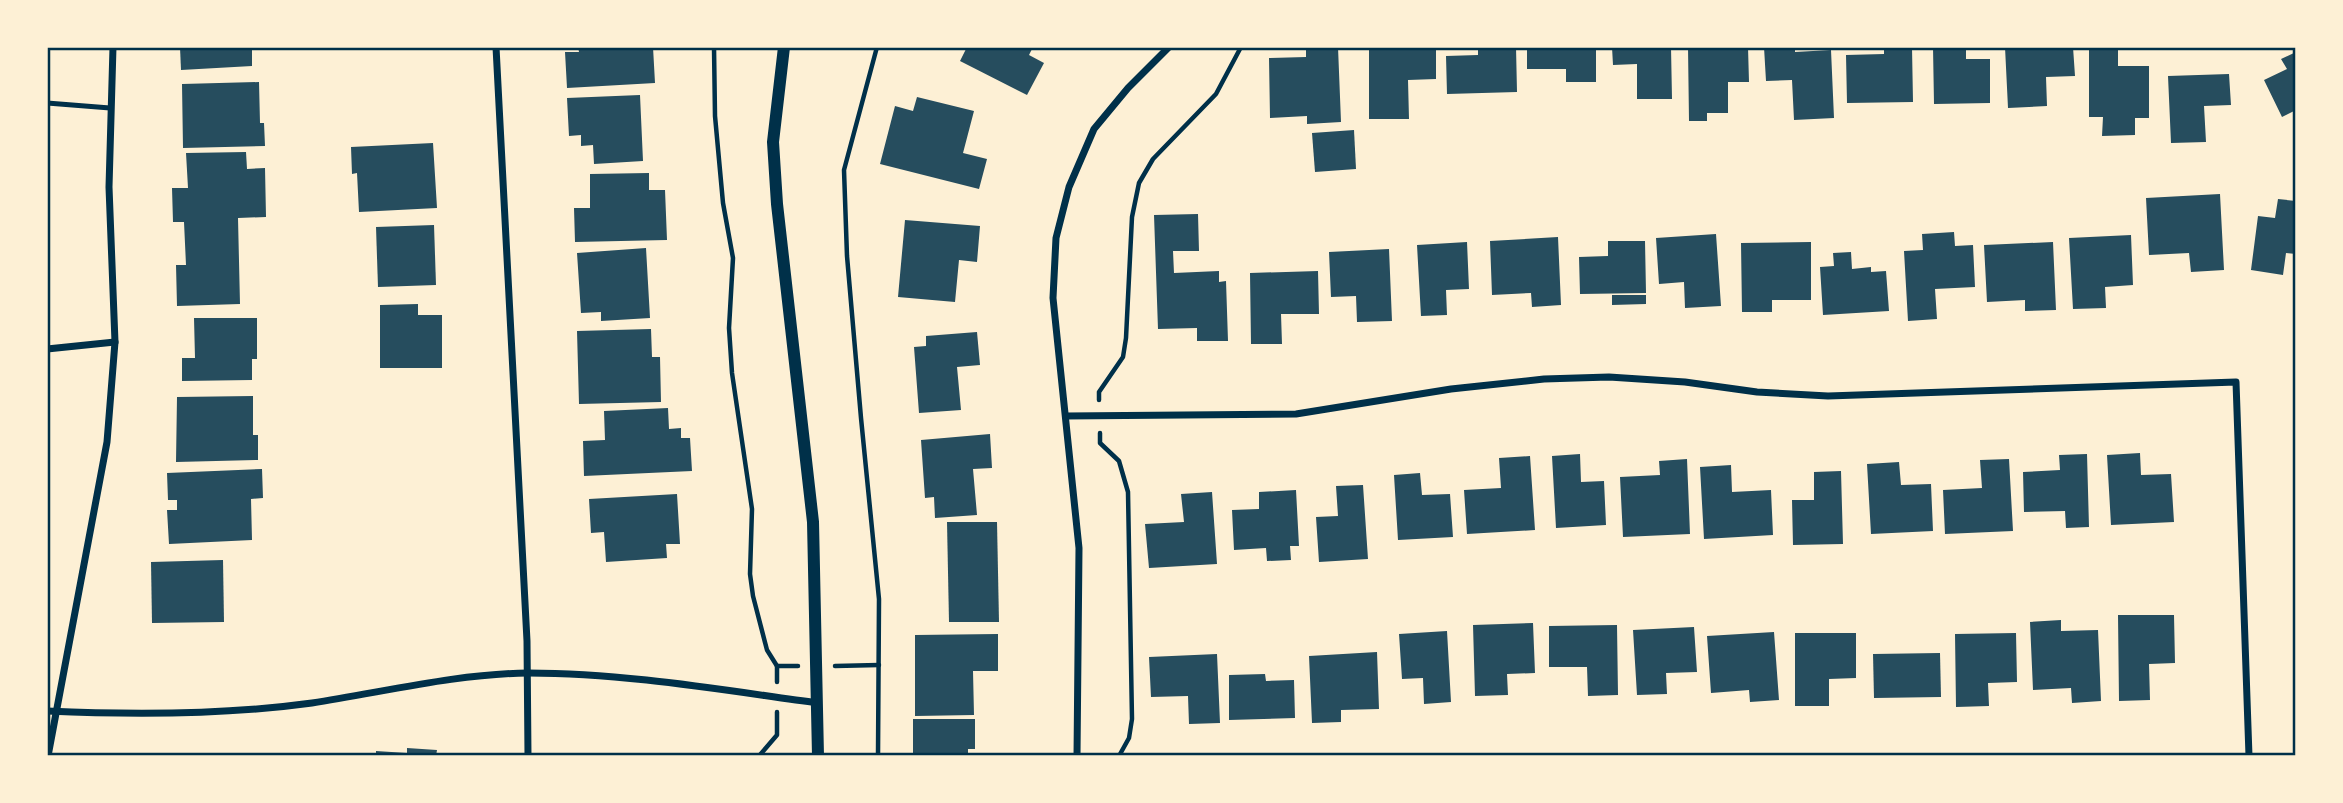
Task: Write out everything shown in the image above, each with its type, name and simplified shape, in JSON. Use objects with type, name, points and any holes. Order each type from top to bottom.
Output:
[{"type":"street","points":[[48,756],[107,442],[115,342],[109,187],[113,47]]},
{"type":"street","points":[[496,47],[528,673],[528,756]]},
{"type":"street","points":[[784,47],[773,142],[813,522],[818,756]]},
{"type":"street","points":[[1076,756],[1079,548],[1052,298],[1056,238],[1069,187],[1094,129],[1128,88],[1169,47]]},
{"type":"street","points":[[47,349],[115,342]]},
{"type":"street","points":[[1066,416],[1296,414],[1451,389],[1544,379],[1609,377],[1828,396],[2236,382],[2249,756]]},
{"type":"street","points":[[47,711],[198,713],[311,703],[436,681],[528,673],[675,684],[818,704]]},
{"type":"lane","points":[[47,103],[110,108]]},
{"type":"path","points":[[714,47],[715,116],[723,203],[733,258],[729,328],[732,373],[752,509],[750,574],[767,650],[777,666]]},
{"type":"path","points":[[877,47],[844,170],[857,377],[880,599],[878,756]]},
{"type":"path","points":[[1115,369],[1123,357],[1126,338],[1132,217],[1139,183],[1153,159],[1216,94],[1241,47]]},
{"type":"path","points":[[1119,461],[1128,492],[1132,719],[1129,738],[1119,756]]},
{"type":"path","points":[[759,756],[777,734]]},
{"type":"building","points":[[180,47],[252,47],[252,66],[181,70]]},
{"type":"building","points":[[578,47],[653,47],[655,83],[567,88],[565,52],[579,52]]},
{"type":"building","points":[[967,47],[1033,47],[1029,55],[1044,63],[1027,95],[960,61]]},
{"type":"building","points":[[1306,47],[1338,47],[1341,122],[1307,124],[1307,116],[1270,118],[1269,58],[1306,57]]},
{"type":"building","points":[[1406,47],[1436,47],[1436,79],[1408,80],[1409,119],[1369,119],[1369,50],[1406,50]]},
{"type":"building","points":[[1478,47],[1516,47],[1517,92],[1447,94],[1446,56],[1478,55]]},
{"type":"building","points":[[1527,47],[1596,47],[1596,82],[1566,82],[1566,69],[1527,69]]},
{"type":"building","points":[[1612,47],[1671,47],[1672,99],[1637,99],[1637,64],[1613,65]]},
{"type":"building","points":[[1688,47],[1748,47],[1749,82],[1728,82],[1728,113],[1707,113],[1707,121],[1689,121]]},
{"type":"building","points":[[1764,47],[1795,47],[1795,52],[1831,50],[1834,118],[1794,120],[1792,80],[1766,81]]},
{"type":"building","points":[[1884,47],[1912,47],[1913,102],[1847,103],[1846,55],[1884,54]]},
{"type":"building","points":[[1933,47],[1966,47],[1966,59],[1990,59],[1990,103],[1934,104]]},
{"type":"building","points":[[2005,47],[2073,47],[2075,76],[2046,77],[2047,106],[2008,108]]},
{"type":"building","points":[[2089,47],[2118,47],[2118,66],[2149,66],[2149,118],[2135,118],[2135,135],[2102,136],[2103,117],[2089,117]]},
{"type":"building","points":[[2296,52],[2296,110],[2282,117],[2264,80],[2287,69],[2281,59]]},
{"type":"building","points":[[2229,74],[2231,105],[2204,106],[2206,142],[2171,143],[2168,76]]},
{"type":"building","points":[[259,82],[260,123],[264,123],[265,146],[183,148],[182,84]]},
{"type":"building","points":[[640,95],[643,161],[594,164],[593,145],[581,146],[581,135],[569,136],[567,98]]},
{"type":"building","points":[[917,97],[974,111],[963,153],[987,159],[979,189],[880,164],[895,106],[913,111]]},
{"type":"building","points":[[1354,130],[1356,169],[1315,172],[1312,133]]},
{"type":"building","points":[[433,143],[437,208],[359,212],[357,173],[352,174],[351,147]]},
{"type":"building","points":[[246,152],[247,169],[265,168],[266,217],[238,218],[240,304],[177,306],[176,265],[186,265],[184,222],[173,222],[172,188],[188,188],[186,153]]},
{"type":"building","points":[[649,173],[649,190],[665,190],[667,240],[575,242],[574,208],[590,208],[590,174]]},
{"type":"building","points":[[2220,194],[2224,270],[2191,272],[2189,253],[2149,255],[2146,198]]},
{"type":"building","points":[[2278,199],[2296,201],[2296,254],[2286,253],[2283,275],[2251,270],[2258,216],[2275,218]]},
{"type":"building","points":[[1198,214],[1199,251],[1173,251],[1174,273],[1219,271],[1219,282],[1226,281],[1228,341],[1197,341],[1197,328],[1158,329],[1154,215]]},
{"type":"building","points":[[905,220],[980,226],[977,262],[959,260],[955,302],[898,297]]},
{"type":"building","points":[[434,225],[436,285],[378,287],[376,227]]},
{"type":"building","points":[[1954,232],[1955,246],[1973,245],[1975,287],[1935,289],[1937,319],[1908,321],[1904,251],[1923,250],[1922,234]]},
{"type":"building","points":[[1716,234],[1721,306],[1685,308],[1684,282],[1659,284],[1656,238]]},
{"type":"building","points":[[2131,235],[2133,285],[2105,287],[2106,308],[2073,309],[2069,238]]},
{"type":"building","points":[[1558,237],[1561,305],[1532,307],[1531,293],[1492,295],[1490,241]]},
{"type":"building","points":[[1608,241],[1645,241],[1646,293],[1580,294],[1579,257],[1608,256]]},
{"type":"building","points":[[1467,242],[1469,289],[1446,290],[1447,315],[1421,316],[1417,245]]},
{"type":"building","points":[[1811,242],[1811,300],[1772,300],[1772,312],[1742,312],[1741,243]]},
{"type":"building","points":[[2053,242],[2056,310],[2025,311],[2025,300],[1987,302],[1984,245]]},
{"type":"building","points":[[646,248],[650,318],[601,321],[601,312],[581,313],[577,253]]},
{"type":"building","points":[[1389,249],[1392,321],[1357,322],[1356,296],[1331,297],[1329,252]]},
{"type":"building","points":[[1851,252],[1852,269],[1871,267],[1871,272],[1886,271],[1889,311],[1823,315],[1820,267],[1834,266],[1833,253]]},
{"type":"building","points":[[1318,271],[1319,314],[1281,314],[1282,344],[1251,344],[1250,273]]},
{"type":"building","points":[[1612,295],[1646,295],[1646,304],[1612,305]]},
{"type":"building","points":[[418,304],[418,315],[442,315],[442,368],[380,368],[380,305]]},
{"type":"building","points":[[194,318],[257,318],[257,359],[252,359],[252,380],[182,381],[182,358],[195,358]]},
{"type":"building","points":[[651,329],[652,357],[660,357],[661,402],[579,404],[577,331]]},
{"type":"building","points":[[977,332],[980,365],[957,367],[961,410],[919,413],[914,347],[926,346],[926,336]]},
{"type":"building","points":[[253,396],[253,435],[258,435],[258,460],[176,462],[177,397]]},
{"type":"building","points":[[668,408],[669,429],[681,428],[681,438],[690,438],[692,471],[584,476],[583,441],[605,440],[604,411]]},
{"type":"building","points":[[990,434],[992,468],[973,469],[977,515],[935,518],[934,497],[925,498],[921,440]]},
{"type":"building","points":[[2140,453],[2141,475],[2171,474],[2174,522],[2111,525],[2107,455]]},
{"type":"building","points":[[1580,454],[1581,482],[1604,481],[1606,525],[1556,528],[1552,456]]},
{"type":"building","points":[[2087,454],[2089,527],[2066,528],[2065,511],[2024,512],[2023,472],[2060,470],[2059,455]]},
{"type":"building","points":[[1530,456],[1535,530],[1467,534],[1464,490],[1501,488],[1499,458]]},
{"type":"building","points":[[1687,459],[1690,534],[1623,537],[1620,477],[1660,475],[1659,461]]},
{"type":"building","points":[[2009,459],[2013,531],[1945,534],[1943,490],[1982,488],[1980,460]]},
{"type":"building","points":[[1899,462],[1901,485],[1931,484],[1933,531],[1871,534],[1867,464]]},
{"type":"building","points":[[1731,465],[1732,492],[1771,490],[1773,535],[1704,539],[1700,467]]},
{"type":"building","points":[[262,469],[263,498],[251,499],[252,540],[169,544],[167,510],[177,510],[177,500],[168,500],[167,473]]},
{"type":"building","points":[[1841,471],[1843,544],[1793,545],[1792,500],[1814,500],[1814,472]]},
{"type":"building","points":[[1420,473],[1422,495],[1450,494],[1453,537],[1398,540],[1394,475]]},
{"type":"building","points":[[1363,485],[1368,559],[1319,562],[1316,517],[1338,516],[1336,486]]},
{"type":"building","points":[[1296,490],[1299,546],[1290,546],[1291,560],[1267,561],[1266,548],[1234,550],[1232,510],[1259,509],[1259,492]]},
{"type":"building","points":[[1212,492],[1217,564],[1149,568],[1145,524],[1184,522],[1181,494]]},
{"type":"building","points":[[677,494],[680,544],[666,544],[667,558],[606,562],[604,532],[591,533],[589,499]]},
{"type":"building","points":[[947,522],[997,522],[999,622],[949,622]]},
{"type":"building","points":[[223,560],[224,622],[152,623],[151,562]]},
{"type":"building","points":[[2118,615],[2174,615],[2175,663],[2149,664],[2150,700],[2119,701]]},
{"type":"building","points":[[2061,620],[2061,631],[2098,630],[2101,701],[2072,703],[2071,688],[2033,690],[2030,622]]},
{"type":"building","points":[[1533,623],[1535,673],[1507,674],[1508,695],[1475,696],[1473,625]]},
{"type":"building","points":[[1617,625],[1618,695],[1588,696],[1587,667],[1549,667],[1549,626]]},
{"type":"building","points":[[1694,627],[1697,672],[1666,673],[1667,694],[1637,695],[1633,630]]},
{"type":"building","points":[[1447,631],[1451,702],[1424,704],[1423,678],[1402,679],[1399,634]]},
{"type":"building","points":[[1774,632],[1779,700],[1750,702],[1749,690],[1711,693],[1707,636]]},
{"type":"building","points":[[1795,633],[1856,633],[1856,678],[1829,679],[1829,706],[1795,706]]},
{"type":"building","points":[[2016,633],[2017,682],[1988,683],[1989,706],[1956,707],[1955,634]]},
{"type":"building","points":[[998,634],[998,671],[973,671],[974,715],[915,716],[915,635]]},
{"type":"building","points":[[1377,652],[1379,709],[1341,710],[1341,722],[1312,723],[1309,656]]},
{"type":"building","points":[[1940,653],[1941,697],[1874,698],[1873,654]]},
{"type":"building","points":[[1217,654],[1220,723],[1189,724],[1188,696],[1151,697],[1149,657]]},
{"type":"building","points":[[1265,674],[1266,681],[1294,680],[1295,718],[1229,720],[1229,675]]},
{"type":"building","points":[[913,719],[975,719],[975,749],[968,749],[968,756],[913,756]]},
{"type":"building","points":[[407,748],[437,750],[436,756],[376,756],[376,751],[407,753]]}]
